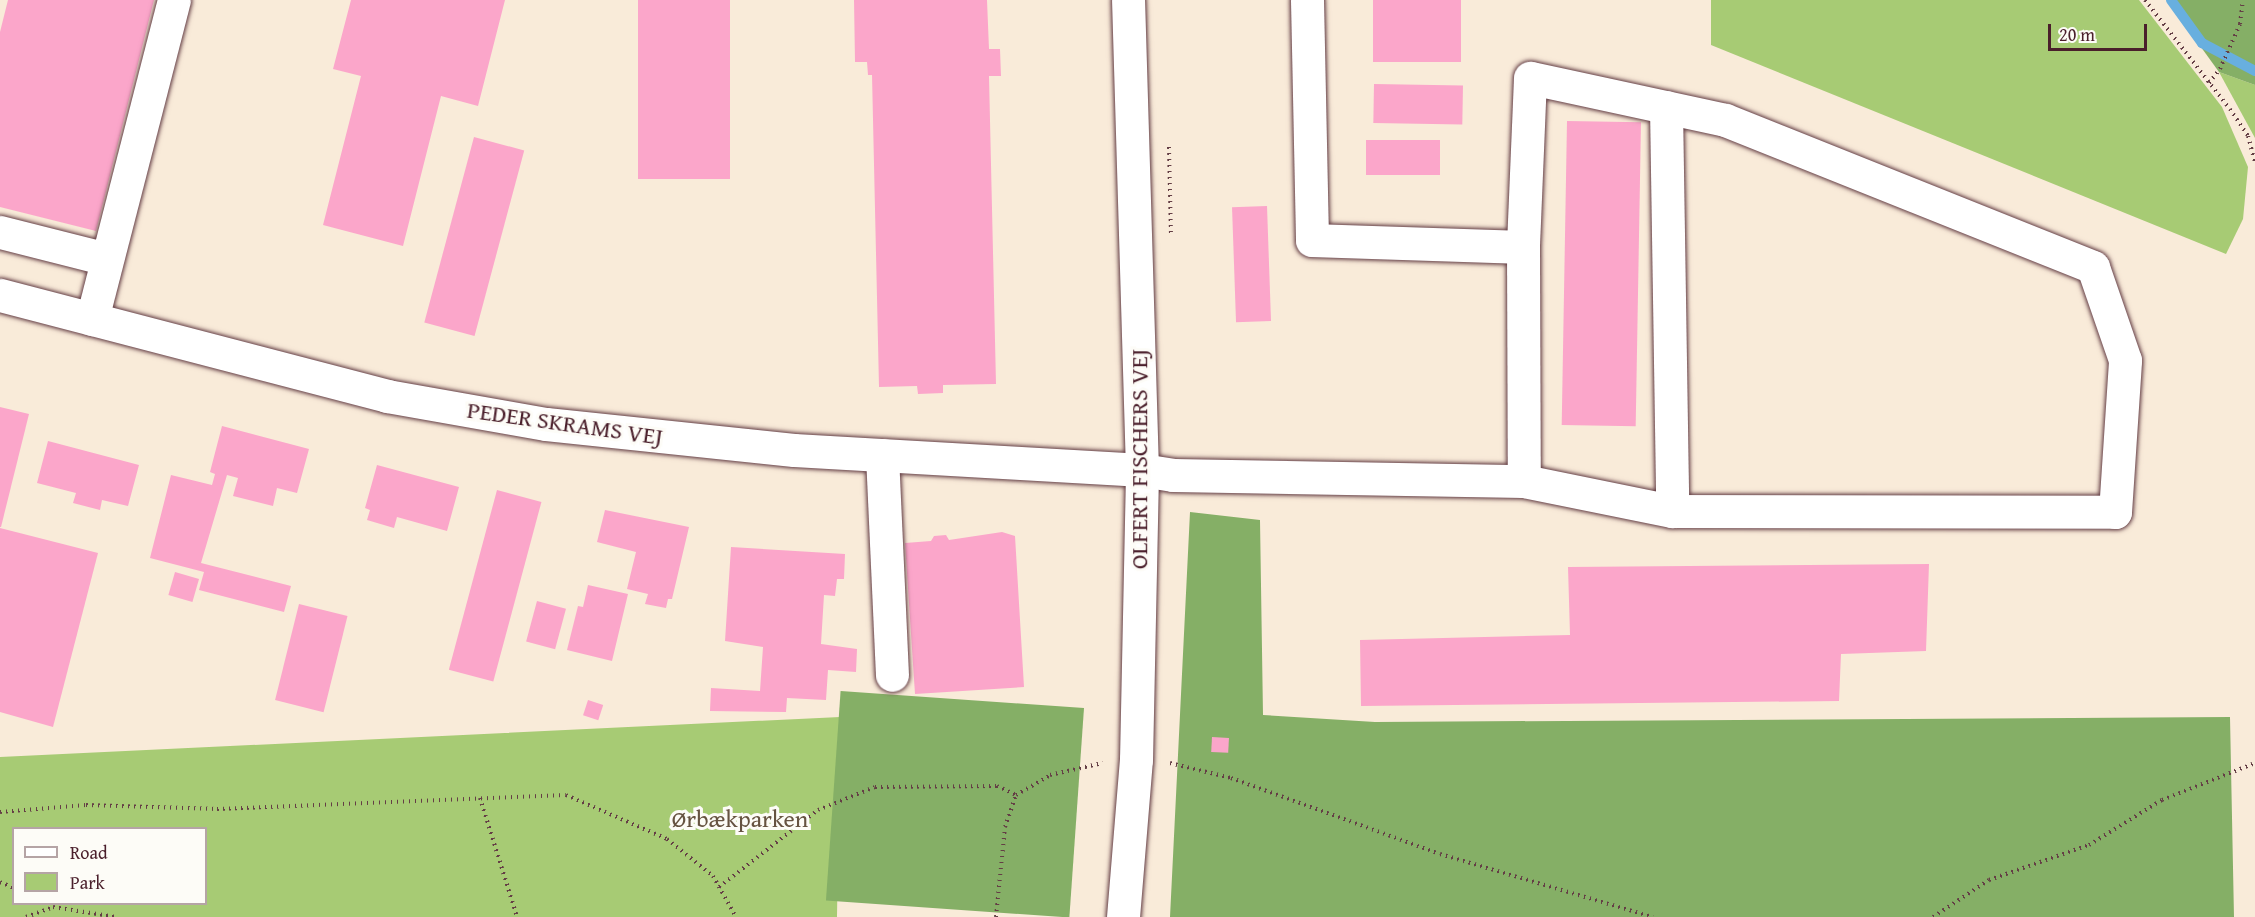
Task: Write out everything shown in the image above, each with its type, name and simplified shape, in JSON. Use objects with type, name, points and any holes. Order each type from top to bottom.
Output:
[{"type":"street","points":[[92,319],[174,0]]},
{"type":"street","name":"OLFERT FISCHERS VEJ","points":[[1123,917],[1136,760],[1142,470],[1128,0]]},
{"type":"street","points":[[1307,0],[1312,240],[1523,247]]},
{"type":"street","points":[[1524,481],[1523,247],[1530,78],[1666,107],[1672,511]]},
{"type":"street","name":"PEDER SKRAMS VEJ","points":[[0,295],[387,396],[534,422],[794,450],[1142,470],[1186,476],[1524,481],[1672,511],[2115,512],[2125,360],[2092,267],[1725,120],[1666,107]]},
{"type":"street","points":[[0,232],[107,259]]},
{"type":"street","points":[[882,455],[892,675]]},
{"type":"path","points":[[2145,0],[2248,136],[2255,163]]},
{"type":"path","points":[[2209,83],[2220,69],[2240,24],[2243,0]]},
{"type":"path","points":[[996,917],[1005,827],[1016,795],[1050,775],[1089,765],[1136,760],[1169,763],[1231,778],[1440,854],[1653,917]]},
{"type":"path","points":[[1932,917],[1989,880],[2089,845],[2162,800],[2255,763]]},
{"type":"path","points":[[719,887],[818,810],[875,787],[997,786],[1016,795]]},
{"type":"path","points":[[0,812],[86,805],[217,809],[566,795],[667,839],[713,876],[736,917]]},
{"type":"path","points":[[480,798],[517,917]]},
{"type":"path","points":[[49,905],[116,917]]},
{"type":"path","points":[[26,917],[53,907]]},
{"type":"green space","points":[[1711,0],[2139,0],[2222,107],[2248,167],[2243,219],[2226,254],[1711,45]]},
{"type":"green space","points":[[2167,0],[2255,0],[2255,85],[2219,72]]},
{"type":"green space","points":[[2219,72],[2255,85],[2255,138]]},
{"type":"green space","points":[[1190,512],[1260,520],[1263,715],[1375,722],[2230,717],[2234,917],[1170,917]]},
{"type":"green space","points":[[841,691],[1084,708],[1069,917],[826,900]]},
{"type":"green space","name":"Ørbækparken","points":[[840,717],[837,917],[0,917],[0,757]]},
{"type":"building","points":[[8,0],[154,0],[96,231],[0,207],[0,32]]},
{"type":"building","points":[[351,0],[505,0],[478,106],[441,96],[403,246],[323,225],[361,76],[333,69]]},
{"type":"building","points":[[638,0],[730,0],[730,179],[638,179]]},
{"type":"building","points":[[854,0],[987,0],[989,49],[1000,49],[1001,76],[989,76],[996,384],[943,385],[943,393],[918,394],[917,386],[879,387],[872,75],[868,75],[867,62],[855,62]]},
{"type":"building","points":[[1373,0],[1461,0],[1461,62],[1373,62]]},
{"type":"building","points":[[1374,84],[1463,86],[1462,125],[1373,123]]},
{"type":"building","points":[[1567,121],[1641,122],[1636,426],[1562,425]]},
{"type":"building","points":[[474,137],[524,150],[475,336],[424,322]]},
{"type":"building","points":[[1366,140],[1440,140],[1440,175],[1366,175]]},
{"type":"building","points":[[1267,206],[1271,321],[1236,322],[1232,207]]},
{"type":"building","points":[[0,407],[29,414],[1,527],[0,527]]},
{"type":"building","points":[[222,426],[309,449],[297,493],[277,488],[273,506],[233,496],[238,478],[227,475],[201,563],[291,586],[284,612],[199,590],[204,572],[150,558],[171,475],[212,485],[215,474],[210,472]]},
{"type":"building","points":[[48,441],[139,465],[128,506],[102,500],[100,510],[73,503],[76,493],[37,483]]},
{"type":"building","points":[[377,465],[459,487],[447,531],[397,517],[394,528],[367,520],[370,510],[365,508]]},
{"type":"building","points":[[497,490],[541,502],[493,682],[449,670]]},
{"type":"building","points":[[605,510],[689,527],[672,599],[668,599],[666,608],[645,604],[648,594],[627,589],[636,552],[597,542]]},
{"type":"building","points":[[0,528],[98,553],[53,727],[0,712]]},
{"type":"building","points":[[1002,532],[1015,536],[1024,687],[915,694],[905,543],[931,541],[934,536],[946,535],[949,540]]},
{"type":"building","points":[[731,547],[845,554],[844,579],[837,579],[835,596],[824,595],[821,644],[857,649],[856,672],[828,670],[826,700],[787,698],[786,712],[710,711],[711,688],[760,691],[763,647],[725,641]]},
{"type":"building","points":[[1929,564],[1926,651],[1841,654],[1839,701],[1361,706],[1360,640],[1570,635],[1568,567]]},
{"type":"building","points":[[175,572],[199,579],[192,602],[168,595]]},
{"type":"building","points":[[588,585],[628,594],[612,661],[567,650],[578,606],[583,607]]},
{"type":"building","points":[[537,601],[566,609],[555,649],[526,642]]},
{"type":"building","points":[[299,604],[348,616],[324,712],[275,700]]},
{"type":"building","points":[[588,700],[603,705],[598,720],[583,715]]},
{"type":"building","points":[[1212,737],[1229,738],[1228,753],[1211,752]]},
{"type":"waterway","points":[[2171,0],[2202,43],[2255,71]]}]
